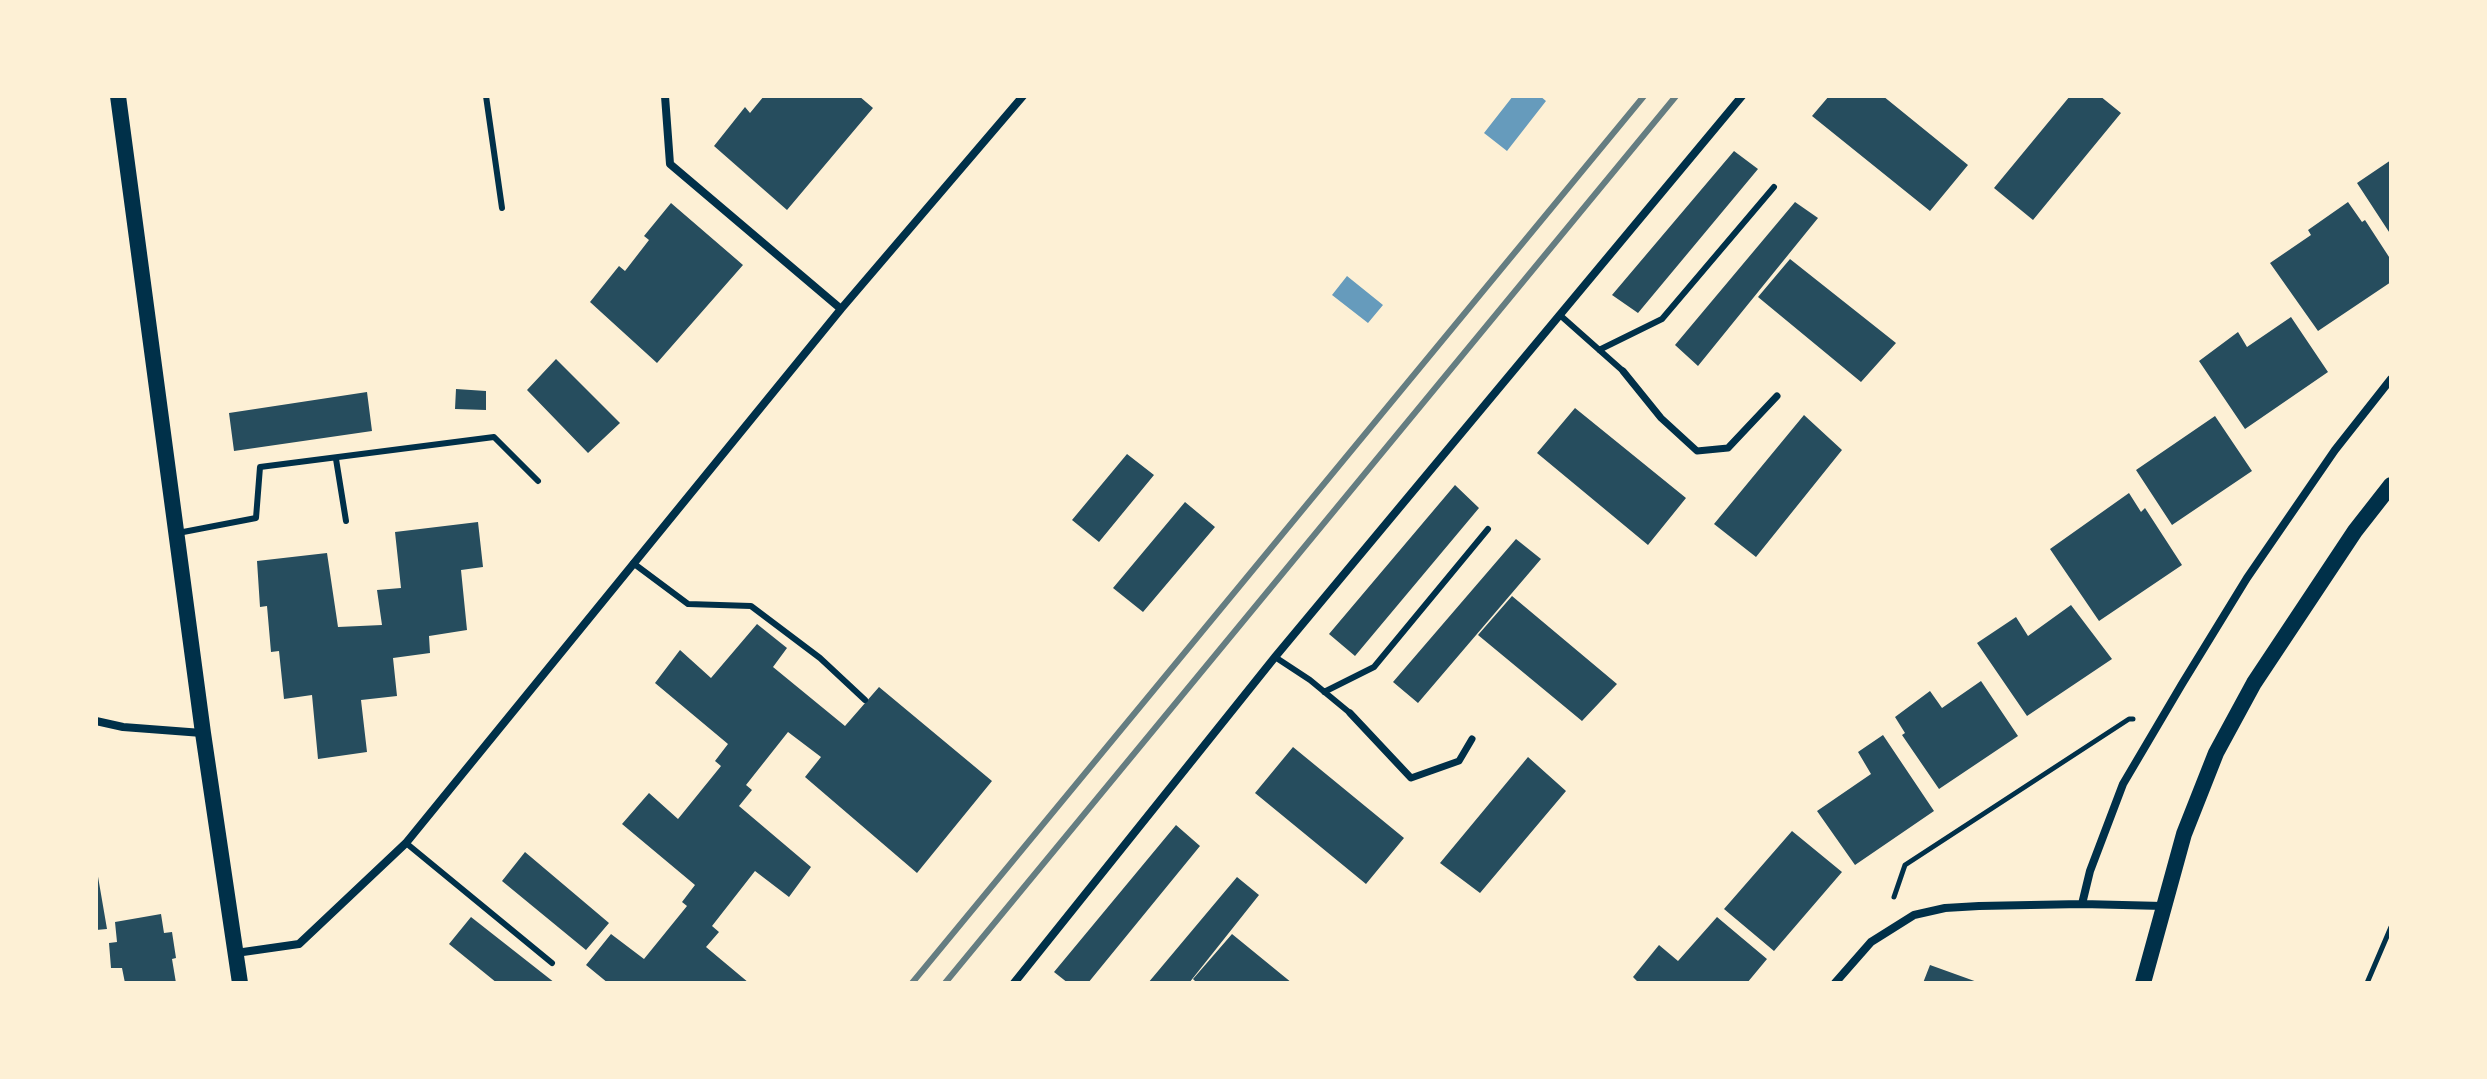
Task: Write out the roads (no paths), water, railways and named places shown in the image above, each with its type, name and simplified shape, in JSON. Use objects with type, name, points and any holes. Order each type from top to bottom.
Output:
[{"type":"main road","points":[[118,96],[203,733],[240,983]]},
{"type":"main road","points":[[2143,983],[2184,834],[2216,753],[2254,683],[2355,531],[2391,485]]},
{"type":"street","points":[[665,96],[670,164],[841,309]]},
{"type":"street","points":[[236,954],[299,944],[406,843],[841,309],[1023,96]]},
{"type":"street","points":[[1014,983],[1275,657],[1742,96]]},
{"type":"street","points":[[1623,371],[1661,418],[1697,451],[1728,448],[1777,396]]},
{"type":"street","points":[[2082,904],[2090,871],[2123,784],[2247,578],[2335,450],[2391,379]]},
{"type":"street","points":[[1350,713],[1411,778],[1459,761],[1472,739]]},
{"type":"street","points":[[96,721],[123,727],[203,733]]},
{"type":"street","points":[[1835,983],[1871,942],[1914,915],[1945,908],[2082,904],[2163,906]]},
{"type":"lane","points":[[486,96],[502,208]]},
{"type":"lane","points":[[1599,350],[1662,319],[1774,187]]},
{"type":"lane","points":[[1561,316],[1623,371]]},
{"type":"lane","points":[[178,533],[256,518],[260,467],[494,437],[538,481]]},
{"type":"lane","points":[[336,459],[346,521]]},
{"type":"lane","points":[[1324,692],[1374,667],[1488,529]]},
{"type":"lane","points":[[633,563],[688,604],[751,606],[820,658],[865,700]]},
{"type":"lane","points":[[1275,657],[1350,713]]},
{"type":"lane","points":[[406,843],[552,963]]},
{"type":"water","points":[[1513,96],[1540,96],[1546,101],[1507,151],[1484,133]]},
{"type":"water","points":[[1347,276],[1383,305],[1368,323],[1332,295]]},
{"type":"railway","points":[[912,983],[1644,96]]},
{"type":"railway","points":[[945,983],[1676,96]]}]
